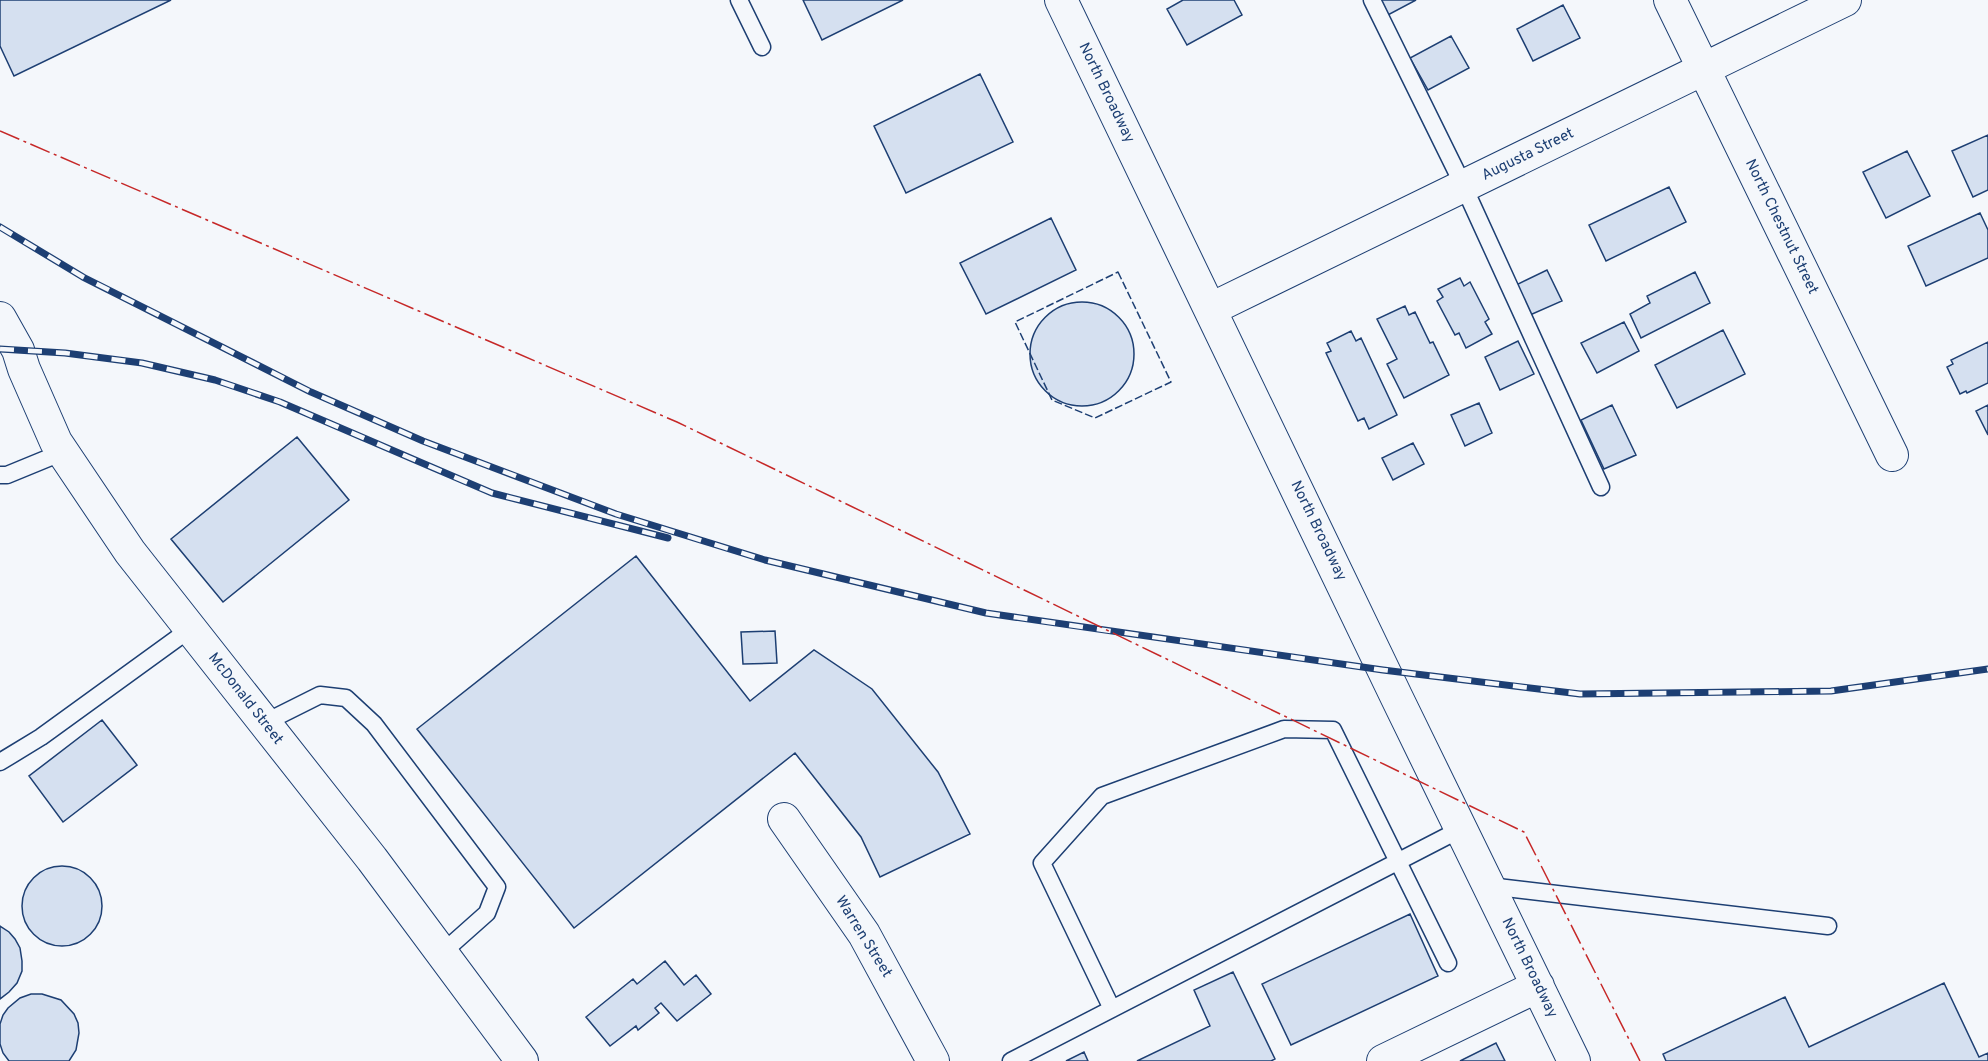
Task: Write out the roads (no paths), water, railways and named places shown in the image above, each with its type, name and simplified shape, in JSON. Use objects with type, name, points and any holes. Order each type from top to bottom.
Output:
[{"type":"street","name":"North Broadway","points":[[1061,0],[1574,1061]]},
{"type":"street","name":"North Chestnut Street","points":[[1670,0],[1893,455]]},
{"type":"street","name":"Augusta Street","points":[[1211,309],[1845,0]]},
{"type":"street","name":"McDonald Street","points":[[0,318],[18,350],[28,379],[56,442],[130,552],[364,850],[522,1061]]},
{"type":"street","name":"Warren Street","points":[[784,819],[864,934],[933,1061]]},
{"type":"street","points":[[1383,1061],[1538,986]]},
{"type":"lane","points":[[739,0],[762,47]]},
{"type":"lane","points":[[1372,0],[1464,187],[1601,488]]},
{"type":"lane","points":[[0,475],[8,475],[63,452]]},
{"type":"lane","points":[[0,762],[41,737],[190,629]]},
{"type":"lane","points":[[264,723],[320,694],[346,698],[374,724],[497,887],[487,912],[442,953]]},
{"type":"lane","points":[[1112,1009],[1042,863],[1102,796],[1284,729],[1333,730],[1448,963]]},
{"type":"lane","points":[[1011,1061],[1461,829]]},
{"type":"lane","points":[[1489,886],[1828,926]]},
{"type":"railway","points":[[0,227],[83,277],[311,392],[423,441],[616,514],[765,560],[986,613],[1383,670],[1580,694],[1831,691],[1988,669]]},
{"type":"railway","points":[[0,349],[65,353],[142,363],[215,380],[280,402],[492,493],[668,538]]}]
